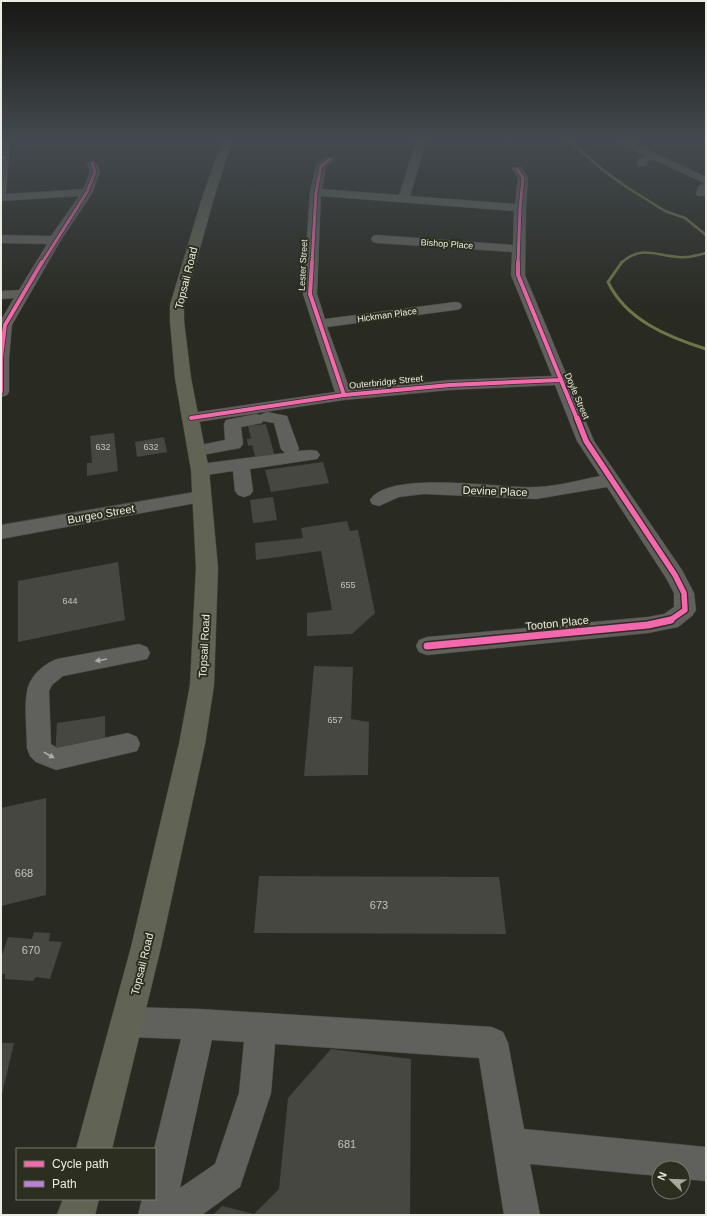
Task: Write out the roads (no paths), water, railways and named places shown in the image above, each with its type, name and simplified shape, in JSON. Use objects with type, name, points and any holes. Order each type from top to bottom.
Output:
[{"type":"main road","name":"Topsail Road","points":[[94,1148],[146,946],[192,744],[202,685],[207,568],[200,470],[183,378],[177,321],[177,305],[210,198]]},
{"type":"main road","points":[[76,1215],[81,1200]]},
{"type":"street","points":[[1,392],[1,358],[5,325],[55,240],[83,198]]},
{"type":"street","name":"Lester Street","points":[[316,198],[310,294],[344,396]]},
{"type":"street","points":[[399,198],[520,208]]},
{"type":"street","name":"Doyle Street","points":[[521,198],[518,275],[586,441],[675,575],[684,593],[685,610]]},
{"type":"street","points":[[1,239],[55,240]]},
{"type":"street","name":"Bishop Place","points":[[377,239],[518,249]]},
{"type":"street","points":[[1,295],[23,294]]},
{"type":"street","name":"Hickman Place","points":[[319,324],[455,306]]},
{"type":"street","name":"Outerbridge Street","points":[[191,418],[267,412],[344,396],[450,385],[560,380]]},
{"type":"street","points":[[197,451],[234,444],[232,424],[267,412],[281,420],[290,449]]},
{"type":"street","points":[[200,470],[311,455]]},
{"type":"street","points":[[241,464],[244,491]]},
{"type":"street","name":"Devine Place","points":[[379,500],[395,491],[424,488],[536,493],[613,480]]},
{"type":"street","name":"Burgeo Street","points":[[1,532],[201,497]]},
{"type":"street","name":"Tooton Place","points":[[427,646],[670,621],[685,610]]},
{"type":"street","points":[[128,744],[56,759],[45,754],[39,748],[38,691],[44,679],[56,668],[139,653]]},
{"type":"street","points":[[127,1022],[200,1024],[492,1043],[522,1215]]},
{"type":"street","points":[[156,1215],[200,1024]]},
{"type":"street","points":[[172,1215],[228,1175],[255,1093],[261,1028]]},
{"type":"street","points":[[510,1145],[706,1164]]},
{"type":"waterway","points":[[644,198],[665,211],[685,218],[706,235]]},
{"type":"waterway","points":[[622,262],[635,254],[648,252],[682,257],[706,253]]},
{"type":"waterway","points":[[622,262],[608,282],[626,307],[637,317],[663,333],[706,349]]}]
